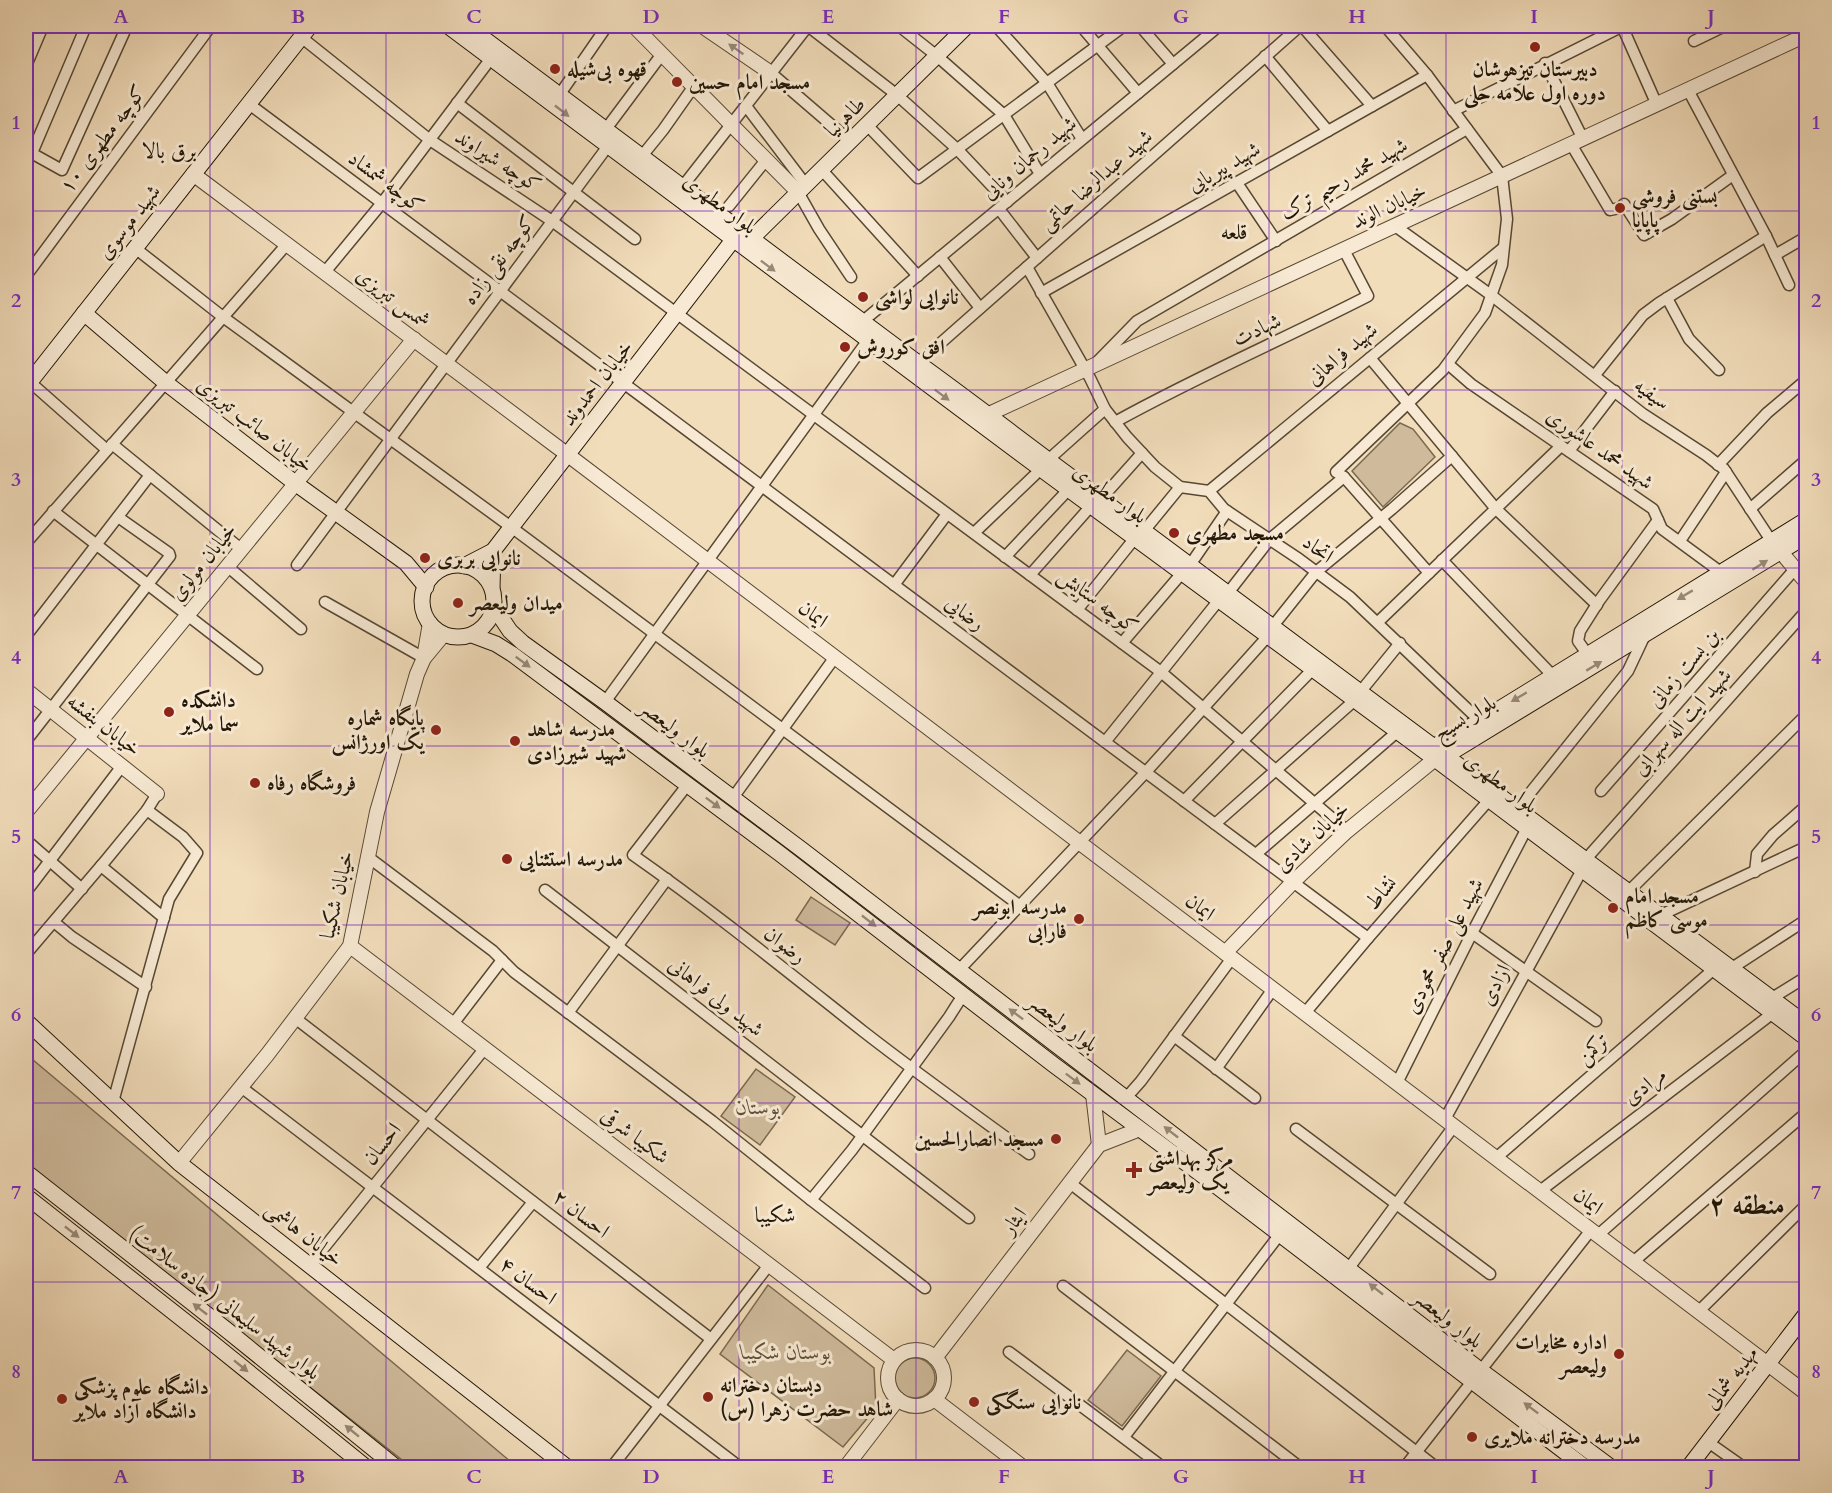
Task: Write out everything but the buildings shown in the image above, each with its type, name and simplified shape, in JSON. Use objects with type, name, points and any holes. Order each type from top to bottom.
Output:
[{"type":"main road","name":"بلوار مطهری","points":[[448,26],[868,340],[1139,534],[1358,696],[1518,808],[1714,969],[1806,1024]]},
{"type":"main road","name":"بلوار مطهری","points":[[467,26],[989,414],[1069,489],[1096,503]]},
{"type":"main road","name":"طاهرنیا","points":[[752,238],[967,26]]},
{"type":"main road","name":"شهید موسوی","points":[[28,385],[305,31]]},
{"type":"main road","points":[[733,240],[752,238]]},
{"type":"main road","name":"خیابان احمدوند","points":[[493,551],[733,240]]},
{"type":"main road","name":"خیابان صائب تبریزی","points":[[84,313],[166,382],[295,483],[406,563],[426,587]]},
{"type":"main road","name":"بلوار بسیج","points":[[1439,753],[1645,635],[1777,547],[1806,520]]},
{"type":"main road","name":"بلوار بسیج","points":[[1439,753],[1480,721],[1722,573],[1806,536]]},
{"type":"main road","points":[[406,563],[445,568],[464,566],[493,551],[494,607],[487,624],[472,635],[463,637],[444,634],[430,623],[423,606],[426,587],[430,579],[445,568]]},
{"type":"main road","points":[[464,566],[481,574],[492,588]]},
{"type":"main road","name":"بلوار ولیعصر","points":[[494,607],[510,631],[523,643],[605,702],[959,970],[1348,1268],[1586,1467]]},
{"type":"main road","name":"بلوار مطهری","points":[[1271,631],[1313,669],[1358,696],[1397,732],[1439,753],[1489,800],[1527,828],[1629,891],[1732,968],[1806,1038]]},
{"type":"main road","name":"بلوار ولیعصر","points":[[472,635],[496,644],[512,654],[688,784],[1280,1234],[1475,1375],[1612,1467]]},
{"type":"main road","points":[[959,970],[963,994]]},
{"type":"main road","name":"خیابان هاشمی","points":[[26,1021],[179,1163],[568,1467]]},
{"type":"main road","name":"بلوار شهید سلیمانی (جاده سلامت)","points":[[26,1172],[397,1467]]},
{"type":"main road","name":"بلوار شهید سلیمانی (جاده سلامت)","points":[[26,1196],[367,1467]]},
{"type":"main road","name":"مهدیه شمالی","points":[[1688,1467],[1806,1314]]},
{"type":"street","points":[[26,66],[43,26]]},
{"type":"street","points":[[86,26],[29,151],[62,170],[127,26]]},
{"type":"street","name":"کوچه مطهری ۱۰","points":[[26,276],[211,26]]},
{"type":"street","points":[[560,94],[607,26]]},
{"type":"street","points":[[634,26],[766,160],[802,188]]},
{"type":"street","points":[[702,26],[771,73],[850,141]]},
{"type":"street","points":[[683,186],[808,26],[897,95],[957,149],[1003,205],[1036,258]]},
{"type":"street","points":[[899,26],[1004,115],[1040,174]]},
{"type":"street","points":[[996,26],[1047,83],[1082,140]]},
{"type":"street","points":[[1081,26],[1138,93]]},
{"type":"street","points":[[867,126],[918,178],[1124,26]]},
{"type":"street","points":[[1140,26],[1173,63]]},
{"type":"street","name":"شهید رحمان ونایی","points":[[863,321],[1219,26]]},
{"type":"street","points":[[1105,742],[1270,539],[1340,474],[1448,364],[1485,313],[1502,265],[1507,219],[1502,176],[1427,75],[1385,26]]},
{"type":"street","points":[[1453,111],[1622,26],[1657,105]]},
{"type":"street","points":[[1694,41],[1725,26]]},
{"type":"street","points":[[1298,27],[1372,106]]},
{"type":"street","name":"شهید عبدالرضا حاتمی","points":[[918,363],[1298,27]]},
{"type":"street","name":"کوچه شیراوند","points":[[305,31],[430,140],[552,220],[814,415]]},
{"type":"street","name":"خیابان الوند","points":[[989,414],[1806,35]]},
{"type":"street","points":[[606,129],[662,54]]},
{"type":"street","points":[[1265,56],[1328,131]]},
{"type":"street","points":[[325,272],[382,203],[492,57]]},
{"type":"street","points":[[1545,63],[1577,142],[1610,210],[1620,208],[1624,204],[1644,235],[1672,219],[1733,175]]},
{"type":"street","name":"شهید پیریایی","points":[[1041,293],[1427,75]]},
{"type":"street","points":[[642,156],[694,86]]},
{"type":"street","points":[[1688,90],[1766,236],[1789,285]]},
{"type":"street","points":[[457,103],[635,239]]},
{"type":"street","name":"کوچه شمشاد","points":[[249,104],[623,383]]},
{"type":"street","points":[[746,106],[802,188],[819,230],[851,277]]},
{"type":"street","name":"شهید محمد رحیم ترک","points":[[1089,368],[1137,321],[1467,129]]},
{"type":"street","name":"کوچه نقی زاده","points":[[297,565],[608,146]]},
{"type":"street","points":[[729,206],[766,160]]},
{"type":"street","points":[[821,169],[918,276]]},
{"type":"street","name":"شمس تبریزی","points":[[193,174],[568,455]]},
{"type":"street","points":[[1237,183],[1276,241]]},
{"type":"street","name":"سیفیه","points":[[1395,226],[1491,296],[1643,414],[1706,454],[1722,468],[1777,547]]},
{"type":"street","points":[[1595,375],[1643,315],[1766,236]]},
{"type":"street","points":[[1775,255],[1806,237]]},
{"type":"street","points":[[26,543],[287,244]]},
{"type":"street","points":[[135,248],[223,317],[511,527],[1019,905]]},
{"type":"street","name":"شهید فراهانی","points":[[1209,492],[1503,248]]},
{"type":"street","name":"شهادت","points":[[1115,422],[1169,392],[1368,296],[1344,250]]},
{"type":"street","points":[[940,257],[980,308]]},
{"type":"street","points":[[1027,267],[1089,368],[1090,378],[1105,409],[1115,422],[1155,467],[1180,487],[1209,492]]},
{"type":"street","points":[[1667,298],[1689,339],[1719,370]]},
{"type":"street","name":"خیابان مولوی","points":[[26,812],[414,339]]},
{"type":"street","points":[[605,702],[868,340]]},
{"type":"street","points":[[1370,358],[1496,509],[1597,605]]},
{"type":"street","name":"شهید محمد عاشوری","points":[[1448,364],[1471,384],[1653,509],[1662,528],[1722,573]]},
{"type":"street","points":[[1680,541],[1722,468],[1767,413],[1806,380]]},
{"type":"street","name":"رضایی","points":[[623,383],[1368,938]]},
{"type":"street","points":[[28,385],[109,447],[150,475],[241,549]]},
{"type":"street","points":[[1378,622],[1496,509],[1565,449],[1615,391]]},
{"type":"street","points":[[974,533],[1105,409]]},
{"type":"street","name":"کوچه ستایش","points":[[814,415],[1161,672],[1347,831]]},
{"type":"street","points":[[1030,575],[1142,453]]},
{"type":"street","name":"ایمان","points":[[568,455],[1806,1393]]},
{"type":"street","points":[[959,970],[1146,772],[1271,631],[1317,572],[1452,456]]},
{"type":"street","points":[[1750,508],[1806,460]]},
{"type":"street","points":[[1340,474],[1429,573]]},
{"type":"street","points":[[26,636],[150,475]]},
{"type":"street","points":[[1077,610],[1180,487]]},
{"type":"street","points":[[1005,557],[1069,489]]},
{"type":"street","name":"اتحاد","points":[[1209,492],[1227,511],[1350,597],[1480,721]]},
{"type":"street","points":[[54,511],[257,669]]},
{"type":"street","points":[[1122,643],[1186,569],[1227,511]]},
{"type":"street","points":[[894,585],[947,514]]},
{"type":"street","points":[[26,741],[170,556],[118,516]]},
{"type":"street","points":[[1588,655],[1578,641],[1580,631],[1658,520]]},
{"type":"street","points":[[1777,547],[1806,582]]},
{"type":"street","points":[[1442,560],[1553,676]]},
{"type":"street","points":[[227,566],[301,628]]},
{"type":"street","name":"بن بست زمانی","points":[[1601,791],[1795,569]]},
{"type":"street","points":[[325,602],[424,658]]},
{"type":"street","name":"شهید ایت اله سهرابی","points":[[1584,864],[1806,611]]},
{"type":"street","points":[[424,658],[430,623]]},
{"type":"street","points":[[424,658],[444,634]]},
{"type":"street","points":[[1518,808],[1628,671],[1645,635]]},
{"type":"street","points":[[1215,824],[1358,696],[1400,643]]},
{"type":"street","points":[[732,799],[835,657]]},
{"type":"street","name":"خیابان شکیبا","points":[[179,1163],[350,946],[377,812],[417,674],[424,658]]},
{"type":"street","points":[[1184,801],[1313,669]]},
{"type":"street","name":"خیابان بنفشه","points":[[26,690],[157,794]]},
{"type":"street","points":[[1629,891],[1806,715]]},
{"type":"street","points":[[1256,854],[1397,732]]},
{"type":"street","name":"خیابان شادی","points":[[1228,955],[1293,882],[1347,831],[1439,753]]},
{"type":"street","points":[[26,892],[122,766]]},
{"type":"street","name":"رضوان","points":[[688,784],[633,855],[911,1068],[1029,1154]]},
{"type":"street","points":[[26,954],[147,810],[157,794]]},
{"type":"street","name":"نشاط","points":[[1305,1013],[1489,800]]},
{"type":"street","points":[[1755,872],[1757,854],[1806,806]]},
{"type":"street","points":[[113,1102],[169,899],[196,853],[183,837],[147,810]]},
{"type":"street","name":"شهید علی صفر محمودی","points":[[1397,1083],[1527,828]]},
{"type":"street","points":[[26,840],[82,889]]},
{"type":"street","points":[[1661,915],[1806,847]]},
{"type":"street","points":[[368,857],[493,951],[514,972],[710,1119],[925,1288]]},
{"type":"street","name":"ازادی","points":[[1348,1268],[1396,1204],[1449,1122],[1525,971],[1584,864]]},
{"type":"street","points":[[101,866],[164,918]]},
{"type":"street","points":[[568,1013],[619,947],[667,879]]},
{"type":"street","name":"شهید ولی فراهانی","points":[[545,890],[969,1218]]},
{"type":"street","points":[[1732,968],[1806,920]]},
{"type":"street","points":[[54,922],[72,937],[146,987]]},
{"type":"street","points":[[1472,933],[1596,1021]]},
{"type":"street","name":"شکیبا شرقی","points":[[350,946],[894,1360]]},
{"type":"street","points":[[1126,1098],[1141,1082],[1174,1036],[1228,955]]},
{"type":"street","points":[[453,1024],[502,960]]},
{"type":"street","name":"ترکمن","points":[[1496,1158],[1714,969]]},
{"type":"street","name":"مرادی","points":[[1540,1191],[1773,1005],[1806,976]]},
{"type":"street","points":[[1216,1069],[1273,989]]},
{"type":"street","points":[[811,1200],[863,1135],[963,994]]},
{"type":"street","name":"احسان ۲","points":[[295,1018],[711,1339]]},
{"type":"street","points":[[1174,1036],[1255,1098]]},
{"type":"street","name":"احسان","points":[[310,1265],[485,1048]]},
{"type":"street","points":[[1404,1467],[1475,1375],[1595,1233],[1806,1051]]},
{"type":"street","name":"احسان ۴","points":[[241,1087],[741,1467]]},
{"type":"street","points":[[1093,1094],[1099,1145],[1140,1129]]},
{"type":"street","points":[[1634,1262],[1806,1113]]},
{"type":"street","points":[[1296,1129],[1490,1275]]},
{"type":"street","name":"ایثار","points":[[935,1358],[1099,1145]]},
{"type":"street","points":[[1070,1183],[1437,1467]]},
{"type":"street","points":[[479,1268],[533,1202]]},
{"type":"street","points":[[1699,1311],[1806,1205]]},
{"type":"street","points":[[1124,1437],[1280,1234]]},
{"type":"street","points":[[611,1467],[769,1265]]},
{"type":"street","points":[[1063,1286],[1175,1370],[1294,1465]]},
{"type":"street","points":[[910,1350],[928,1352],[935,1358],[940,1364],[944,1378],[943,1386],[934,1399],[920,1406],[912,1406],[898,1400],[892,1393],[888,1376],[894,1360],[910,1350]]},
{"type":"street","points":[[1009,1352],[1164,1467]]},
{"type":"street","points":[[934,1399],[1024,1467]]},
{"type":"street","points":[[846,1467],[898,1400]]},
{"type":"street","points":[[1708,1442],[1745,1467]]},
{"type":"green space","points":[[1400,423],[1413,429],[1435,457],[1383,507],[1352,471]]},
{"type":"green space","points":[[811,897],[850,923],[835,945],[796,920]]},
{"type":"green space","points":[[26,1054],[517,1467],[411,1467],[26,1163]]},
{"type":"green space","name":"بوستان","points":[[756,1069],[795,1097],[760,1145],[721,1116]]},
{"type":"green space","name":"بوستان شکیبا","points":[[768,1285],[874,1368],[876,1408],[843,1447],[720,1354]]},
{"type":"green space","points":[[1127,1350],[1161,1376],[1122,1426],[1088,1400]]},
{"type":"green space","points":[[915,1358],[923,1359],[929,1364],[934,1370],[934,1386],[929,1392],[923,1397],[915,1398],[907,1397],[901,1392],[896,1386],[895,1378],[896,1370],[901,1364],[907,1359]]},
{"type":"place","name":"دبیرستان تیزهوشان دوره اول علامه حلی","points":[[1535,47]]},
{"type":"place","name":"قهوه بی‌شیله","points":[[555,69]]},
{"type":"place","name":"مسجد امام حسین","points":[[677,82]]},
{"type":"place","name":"بستنی فروشی پاپایا","points":[[1620,208]]},
{"type":"place","name":"نانوایی لواشی","points":[[863,297]]},
{"type":"place","name":"افق کوروش","points":[[845,347]]},
{"type":"place","name":"مسجد مطهری","points":[[1174,533]]},
{"type":"place","name":"نانوایی بربری","points":[[425,558]]},
{"type":"place","name":"میدان ولیعصر","points":[[458,603]]},
{"type":"place","name":"دانشکده سما ملایر","points":[[169,712]]},
{"type":"place","name":"پایگاه شماره یک اورژانس","points":[[436,730]]},
{"type":"place","name":"مدرسه شاهد شهید شیرزادی","points":[[515,741]]},
{"type":"place","name":"فروشگاه رفاه","points":[[255,783]]},
{"type":"place","name":"مدرسه استثنایی","points":[[507,859]]},
{"type":"place","name":"مسجد امام موسی کاظم","points":[[1613,908]]},
{"type":"place","name":"مدرسه ابونصر فارابی","points":[[1079,919]]},
{"type":"place","name":"مسجد انصارالحسین","points":[[1056,1139]]},
{"type":"place","name":"مرکز بهداشتی یک ولیعصر","points":[[1134,1170]]},
{"type":"place","name":"اداره مخابرات ولیعصر","points":[[1619,1354]]},
{"type":"place","name":"دبستان دخترانه شاهد حضرت زهرا (س)","points":[[708,1397]]},
{"type":"place","name":"دانشگاه علوم پزشکی دانشگاه آزاد ملایر","points":[[62,1399]]},
{"type":"place","name":"نانوایی سنگکی","points":[[974,1402]]},
{"type":"place","name":"مدرسه دخترانه ملایری","points":[[1472,1437]]},
{"type":"district","name":"برق بالا","points":[[169,151]]},
{"type":"district","name":"قلعه","points":[[1234,232]]},
{"type":"district","name":"منطقه ۲","points":[[1747,1205]]},
{"type":"district","name":"شکیبا","points":[[775,1215]]}]
